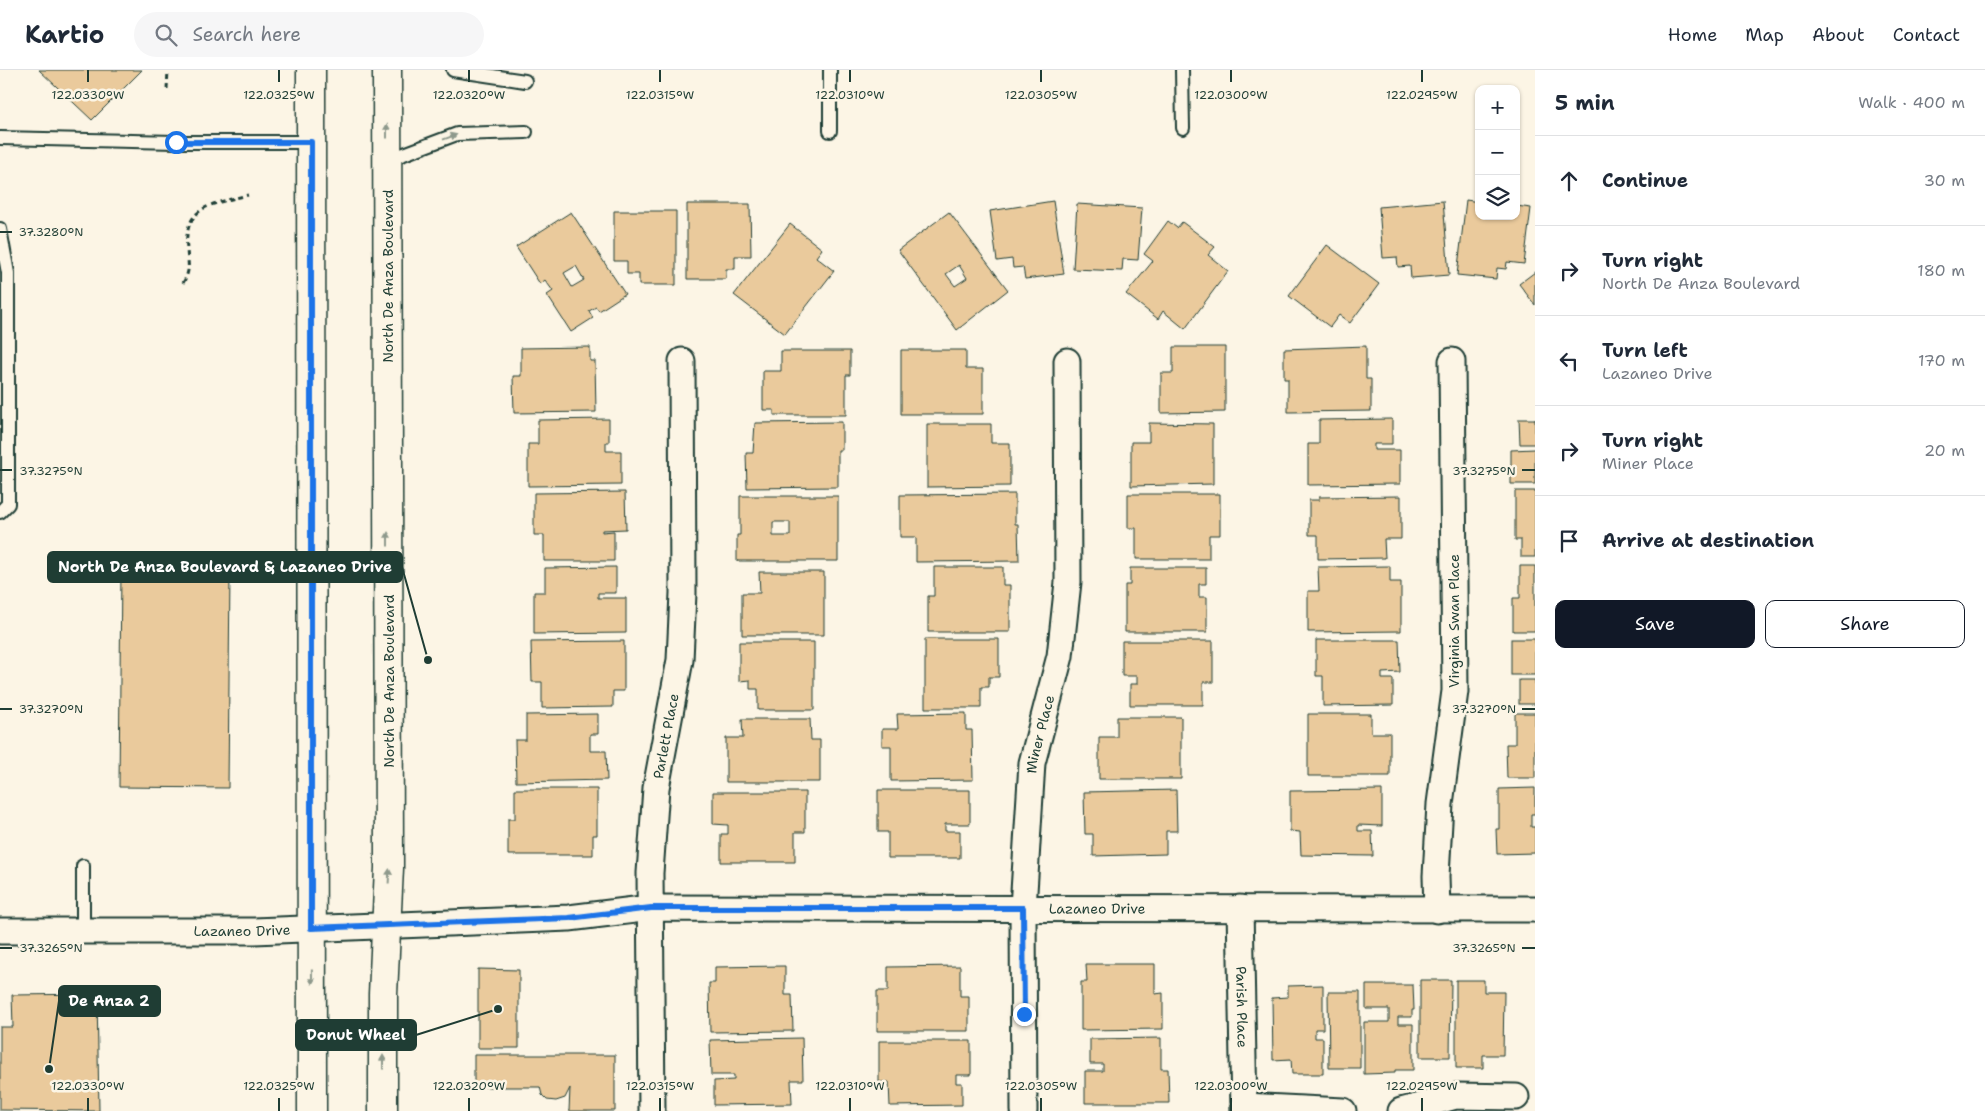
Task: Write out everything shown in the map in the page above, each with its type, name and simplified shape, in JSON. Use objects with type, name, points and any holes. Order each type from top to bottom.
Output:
[{"type":"main road","points":[[310,70],[312,1111]]},
{"type":"main road","name":"North De Anza Boulevard","points":[[383,1111],[383,994],[390,868],[387,70]]},
{"type":"street","name":"Virginia Swan Place","points":[[1436,910],[1440,804],[1455,691],[1452,360]]},
{"type":"street","name":"Parlett Place","points":[[652,1111],[650,873],[656,788],[680,660],[683,593],[682,361]]},
{"type":"street","name":"Miner Place","points":[[1024,1111],[1023,908],[1032,763],[1060,656],[1068,582],[1067,361]]},
{"type":"street","name":"Lazaneo Drive","points":[[0,931],[254,931],[569,918],[651,908],[1240,908],[1436,910],[1535,908]]},
{"type":"street","name":"Parish Place","points":[[1240,908],[1244,1109],[1343,1111]]},
{"type":"street","points":[[1401,1111],[1456,1096],[1516,1098]]},
{"type":"lane","points":[[453,70],[525,81]]},
{"type":"lane","points":[[830,70],[830,131]]},
{"type":"lane","points":[[1182,70],[1183,128]]},
{"type":"lane","points":[[388,160],[457,134],[526,132]]},
{"type":"lane","points":[[0,138],[176,142],[311,142]]},
{"type":"lane","points":[[0,229],[8,273],[8,504],[0,512]]},
{"type":"lane","points":[[83,866],[83,931]]},
{"type":"path","points":[[167,88],[168,70]]},
{"type":"path","points":[[183,283],[189,273],[187,231],[194,214],[213,204],[248,195]]},
{"type":"building","points":[[39,70],[142,70],[92,120]]},
{"type":"building","points":[[1466,200],[1475,201],[1475,220],[1520,220],[1520,207],[1531,208],[1524,264],[1507,262],[1506,269],[1497,268],[1496,279],[1457,275]]},
{"type":"building","points":[[1053,201],[1064,274],[1025,279],[1023,267],[1013,268],[1012,259],[997,261],[990,211]]},
{"type":"building","points":[[1443,201],[1449,275],[1411,278],[1410,266],[1398,267],[1397,257],[1383,258],[1379,207]]},
{"type":"building","points":[[687,204],[750,204],[751,256],[735,256],[735,269],[726,269],[726,279],[687,279]]},
{"type":"building","points":[[1077,204],[1142,208],[1138,260],[1123,259],[1122,271],[1073,269]]},
{"type":"building","points":[[614,211],[676,211],[676,285],[639,285],[639,274],[627,274],[627,261],[614,261]]},
{"type":"building","points":[[571,212],[625,294],[599,311],[596,307],[589,311],[593,318],[571,332],[547,295],[553,291],[545,280],[540,284],[516,247]],"holes":[[[576,266],[584,280],[572,287],[564,273]]]},
{"type":"building","points":[[949,212],[1008,290],[957,330],[898,250]],"holes":[[[959,265],[967,278],[955,286],[946,274]]]},
{"type":"building","points":[[1168,221],[1177,228],[1182,222],[1215,247],[1208,255],[1228,271],[1185,329],[1163,311],[1158,319],[1126,294],[1153,261],[1144,254]]},
{"type":"building","points":[[790,224],[822,249],[816,257],[834,271],[785,334],[734,295]]},
{"type":"building","points":[[1327,245],[1379,284],[1350,323],[1339,315],[1330,327],[1289,296]]},
{"type":"building","points":[[1535,272],[1535,305],[1519,284]]},
{"type":"building","points":[[1366,346],[1366,379],[1371,379],[1371,411],[1288,412],[1288,379],[1284,379],[1284,349]]},
{"type":"building","points":[[590,347],[590,361],[595,361],[596,412],[514,413],[513,376],[521,376],[521,348]]},
{"type":"building","points":[[1173,347],[1225,347],[1225,412],[1161,413],[1161,373],[1173,373]]},
{"type":"building","points":[[901,350],[966,350],[966,369],[983,369],[983,414],[901,414]]},
{"type":"building","points":[[781,351],[850,351],[850,375],[846,375],[846,415],[774,415],[774,410],[763,410],[763,371],[781,371]]},
{"type":"building","points":[[609,419],[609,442],[606,442],[606,451],[621,451],[621,485],[528,486],[528,444],[538,444],[538,420]]},
{"type":"building","points":[[1392,419],[1392,444],[1374,444],[1374,450],[1400,450],[1400,484],[1308,485],[1308,444],[1319,444],[1319,420]]},
{"type":"building","points":[[1519,419],[1535,419],[1535,444],[1520,444]]},
{"type":"building","points":[[842,422],[842,450],[838,450],[838,487],[747,488],[746,453],[753,453],[755,423]]},
{"type":"building","points":[[1149,423],[1213,424],[1213,484],[1131,486],[1131,442],[1149,442]]},
{"type":"building","points":[[927,424],[991,424],[991,443],[1010,443],[1010,486],[927,487]]},
{"type":"building","points":[[1535,449],[1535,484],[1511,484],[1511,450]]},
{"type":"building","points":[[1515,491],[1535,491],[1535,557],[1521,557],[1521,540],[1515,540]]},
{"type":"building","points":[[625,492],[626,529],[602,530],[602,532],[614,531],[614,561],[544,561],[544,535],[534,535],[534,493]]},
{"type":"building","points":[[1015,494],[1015,524],[1018,524],[1019,561],[916,562],[916,537],[900,537],[900,495]]},
{"type":"building","points":[[1128,494],[1220,494],[1220,535],[1209,535],[1209,559],[1136,559],[1136,528],[1128,528]]},
{"type":"building","points":[[740,496],[838,496],[838,561],[737,561],[737,535],[740,535]],"holes":[[[773,522],[790,522],[790,536],[773,536]]]},
{"type":"building","points":[[1401,496],[1401,539],[1384,539],[1385,558],[1318,559],[1318,535],[1309,535],[1309,500],[1319,500],[1319,497]]},
{"type":"building","points":[[1390,566],[1390,582],[1401,582],[1401,631],[1308,632],[1308,591],[1319,591],[1318,567]]},
{"type":"building","points":[[1520,566],[1535,566],[1535,631],[1513,631],[1513,598],[1520,598]]},
{"type":"building","points":[[616,567],[616,593],[598,593],[598,598],[626,598],[626,633],[534,634],[534,592],[545,592],[545,568]]},
{"type":"building","points":[[934,567],[1003,567],[1003,585],[1010,585],[1010,632],[928,632],[928,596],[934,596]]},
{"type":"building","points":[[1130,568],[1206,568],[1206,584],[1199,584],[1199,597],[1207,597],[1207,632],[1125,632],[1125,585],[1130,585]]},
{"type":"building","points":[[121,570],[230,571],[228,788],[119,787]]},
{"type":"building","points":[[759,572],[824,572],[824,635],[742,635],[742,593],[760,593]]},
{"type":"building","points":[[925,639],[999,639],[999,677],[989,677],[989,687],[981,687],[981,708],[925,708]]},
{"type":"building","points":[[1511,639],[1535,639],[1535,675],[1511,675]]},
{"type":"building","points":[[1316,640],[1399,640],[1400,672],[1382,673],[1382,679],[1393,679],[1393,705],[1323,706],[1323,676],[1316,676]]},
{"type":"building","points":[[624,641],[624,691],[613,691],[613,707],[542,708],[542,682],[532,682],[531,642]]},
{"type":"building","points":[[1122,641],[1213,641],[1213,682],[1203,682],[1203,705],[1130,705],[1130,684],[1137,684],[1137,676],[1122,676]]},
{"type":"building","points":[[739,642],[814,642],[814,710],[758,710],[758,689],[750,689],[750,680],[739,681]]},
{"type":"building","points":[[1519,680],[1535,680],[1535,704],[1519,704]]},
{"type":"building","points":[[966,713],[966,730],[972,730],[973,780],[891,781],[891,746],[882,746],[882,729],[898,729],[897,714]]},
{"type":"building","points":[[1515,713],[1535,713],[1535,778],[1507,778],[1506,744],[1515,744]]},
{"type":"building","points":[[598,714],[598,734],[590,734],[590,751],[606,751],[607,780],[516,782],[515,740],[526,740],[526,715]]},
{"type":"building","points":[[1308,714],[1371,714],[1371,733],[1390,733],[1390,776],[1308,776]]},
{"type":"building","points":[[1117,717],[1181,717],[1181,779],[1099,779],[1099,737],[1117,737]]},
{"type":"building","points":[[742,719],[810,719],[811,740],[820,740],[820,782],[726,782],[726,738],[743,738]]},
{"type":"building","points":[[1535,788],[1535,814],[1531,814],[1531,827],[1535,827],[1535,853],[1497,854],[1496,829],[1499,829],[1499,789]]},
{"type":"building","points":[[515,789],[597,789],[597,835],[593,835],[593,855],[508,855],[508,819],[515,819]]},
{"type":"building","points":[[878,790],[970,790],[970,824],[945,824],[945,831],[960,831],[960,858],[888,858],[888,832],[878,832]]},
{"type":"building","points":[[1176,790],[1177,831],[1166,831],[1166,854],[1093,856],[1093,834],[1085,834],[1084,792]]},
{"type":"building","points":[[1382,790],[1382,826],[1358,825],[1358,831],[1372,831],[1373,856],[1301,855],[1300,832],[1290,831],[1290,791]]},
{"type":"building","points":[[713,792],[805,792],[805,832],[795,832],[795,862],[721,862],[721,834],[728,834],[728,825],[713,824]]},
{"type":"building","points":[[1086,964],[1155,964],[1155,994],[1163,993],[1163,1029],[1081,1030],[1081,982],[1087,982]]},
{"type":"building","points":[[785,966],[785,995],[792,995],[793,1031],[710,1032],[709,983],[715,983],[715,967]]},
{"type":"building","points":[[960,966],[960,996],[969,996],[969,1031],[877,1031],[877,991],[888,991],[888,967]]},
{"type":"building","points":[[478,969],[519,970],[519,1048],[478,1048]]},
{"type":"building","points":[[1420,980],[1451,980],[1450,1057],[1420,1057]]},
{"type":"building","points":[[1456,980],[1484,980],[1484,992],[1504,992],[1503,1055],[1483,1055],[1483,1068],[1456,1068]]},
{"type":"building","points":[[1323,985],[1323,1029],[1315,1029],[1315,1038],[1323,1038],[1323,1074],[1292,1074],[1291,1059],[1273,1060],[1272,998],[1288,997],[1288,986]]},
{"type":"building","points":[[1366,985],[1413,985],[1414,1010],[1412,1010],[1412,1017],[1398,1017],[1398,1024],[1413,1024],[1413,1070],[1395,1070],[1395,1073],[1364,1074],[1364,1022],[1389,1022],[1389,1009],[1366,1009]]},
{"type":"building","points":[[1328,992],[1360,992],[1360,1068],[1329,1068]]},
{"type":"building","points":[[97,994],[99,1111],[0,1110],[0,1027],[13,1027],[12,995]]},
{"type":"building","points":[[802,1038],[803,1080],[791,1080],[792,1104],[714,1105],[714,1081],[734,1080],[734,1075],[711,1075],[710,1040]]},
{"type":"building","points":[[1161,1038],[1161,1069],[1168,1069],[1169,1103],[1085,1103],[1085,1071],[1103,1071],[1103,1064],[1090,1064],[1090,1039]]},
{"type":"building","points":[[879,1041],[971,1041],[971,1075],[956,1075],[956,1083],[962,1083],[962,1105],[890,1106],[889,1082],[879,1082]]},
{"type":"building","points":[[474,1055],[615,1055],[615,1111],[569,1111],[570,1088],[565,1098],[556,1101],[547,1100],[542,1095],[540,1087],[474,1087]]},
{"type":"place","name":"North De Anza Boulevard & Lazaneo Drive","points":[[428,660]]},
{"type":"place","name":"Donut Wheel","points":[[498,1009]]},
{"type":"place","name":"De Anza 2","points":[[49,1069]]},
{"type":"route","points":[[176,142],[311,142],[311,928],[569,918],[651,908],[1023,908],[1024,1014]]}]
